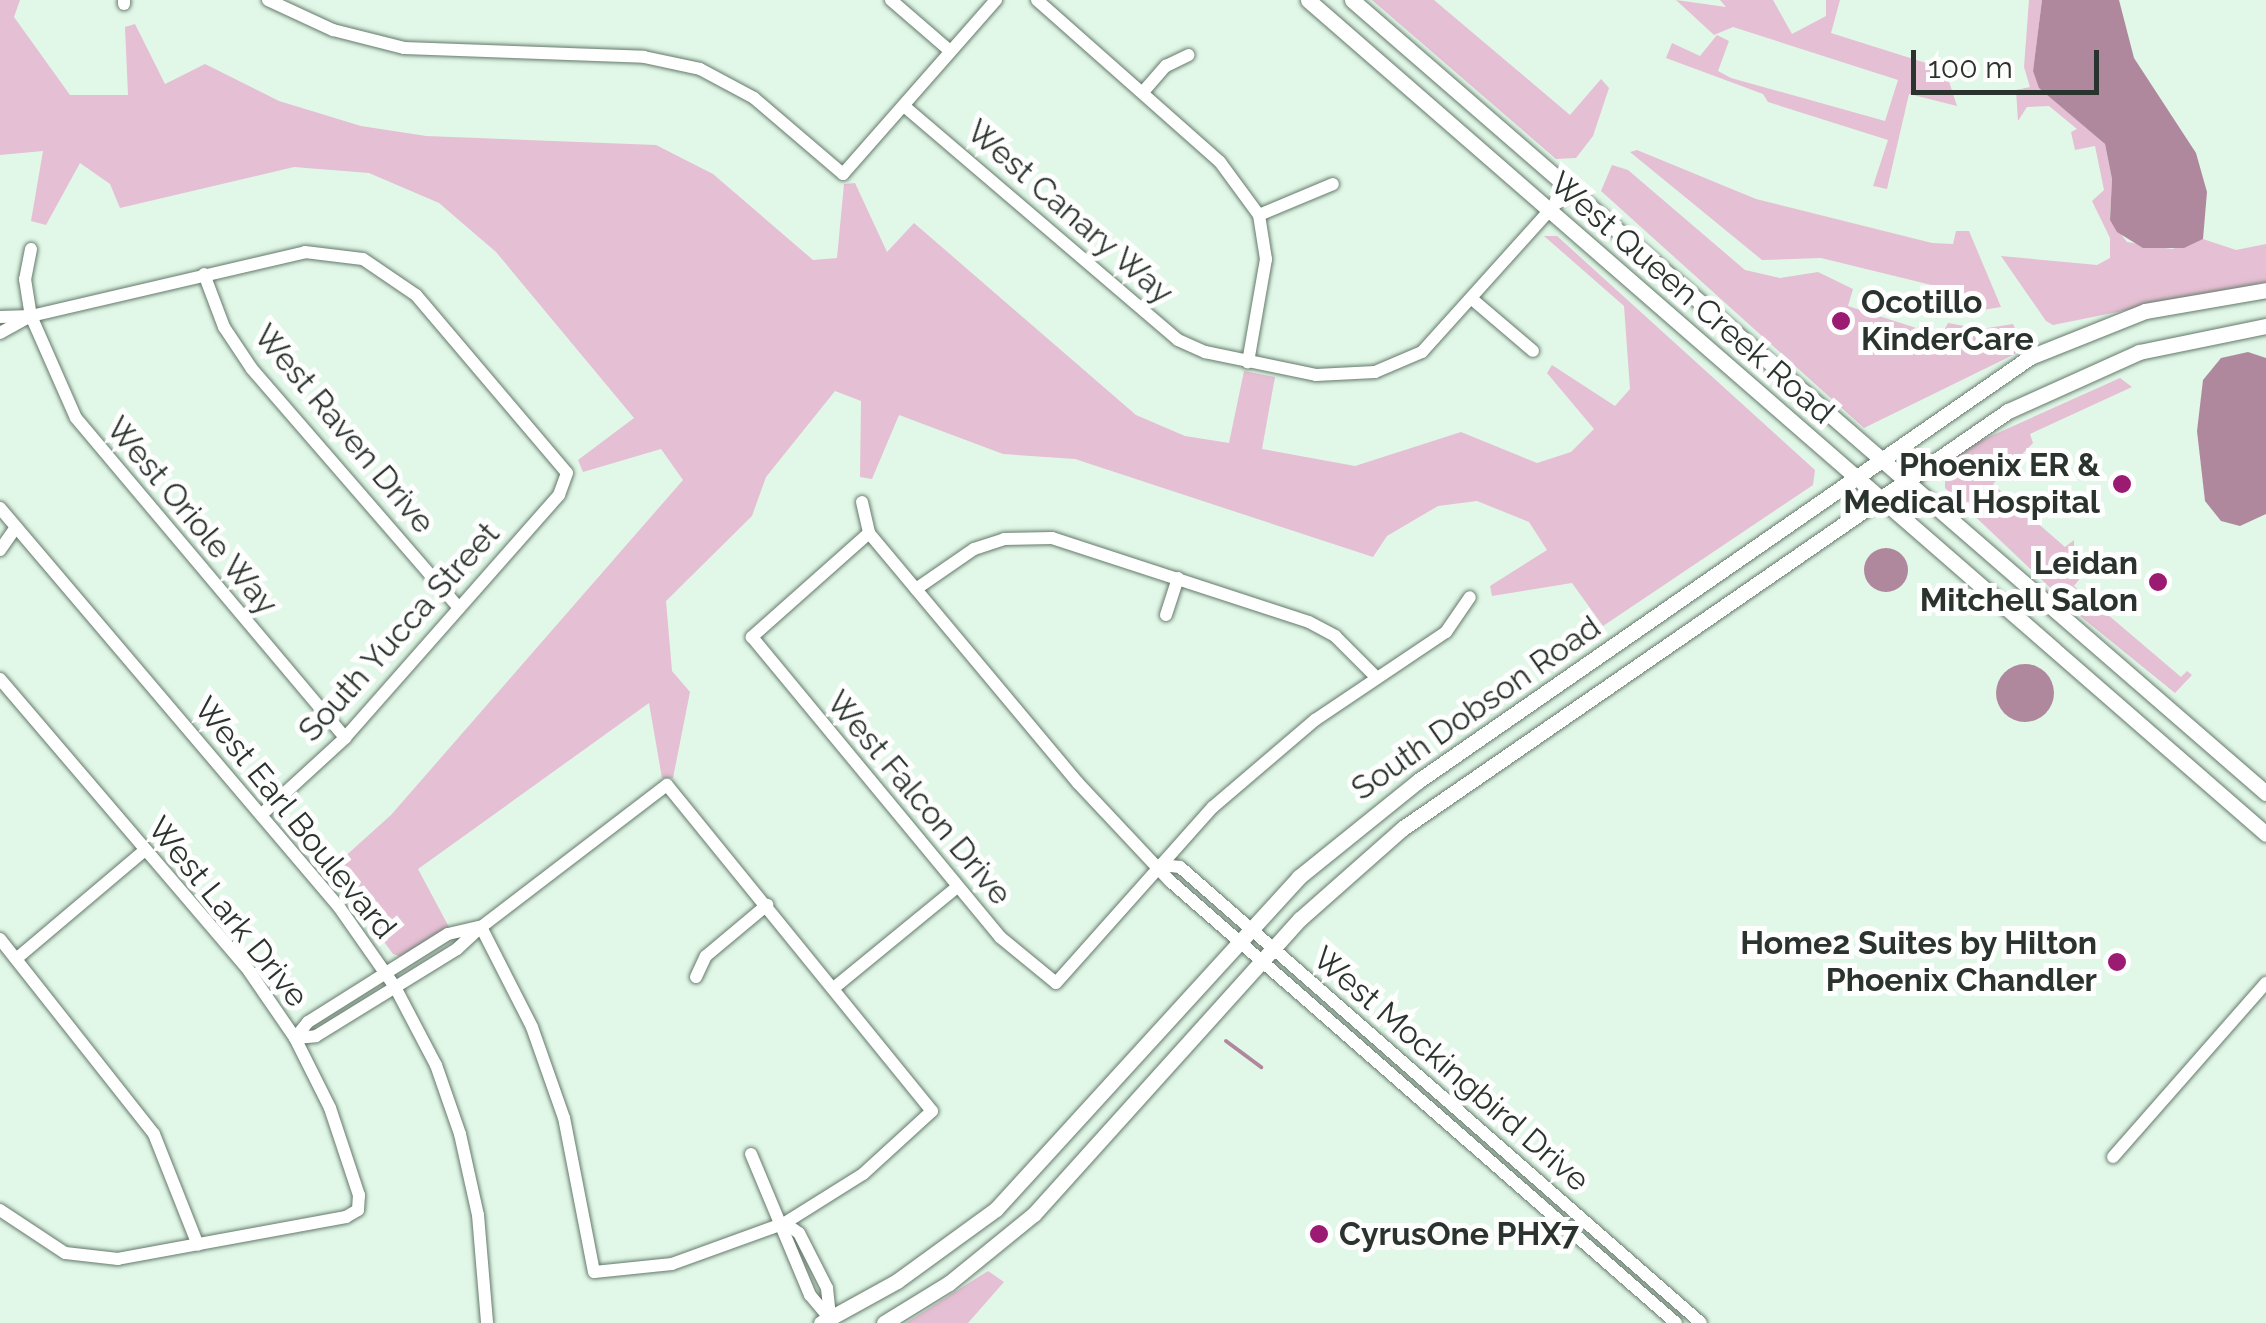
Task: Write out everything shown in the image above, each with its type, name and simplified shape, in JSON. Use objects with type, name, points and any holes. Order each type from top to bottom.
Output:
[{"type":"main road","name":"West Queen Creek Road","points":[[1308,0],[2266,834]]},
{"type":"main road","name":"West Queen Creek Road","points":[[1352,0],[2266,792]]},
{"type":"main road","name":"South Dobson Road","points":[[825,1321],[897,1281],[996,1208],[1245,936],[1366,818],[1995,378],[2071,338],[2181,302],[2266,290]]},
{"type":"main road","name":"South Dobson Road","points":[[884,1323],[949,1282],[1034,1214],[1260,963],[1385,841],[2008,411],[2092,370],[2159,346],[2266,326]]},
{"type":"street","points":[[268,0],[333,30],[404,48],[644,57],[700,69],[754,98],[843,174],[996,0]]},
{"type":"street","points":[[891,0],[950,51]]},
{"type":"street","points":[[1037,0],[1238,180],[1260,215],[1266,260],[1248,362]]},
{"type":"street","points":[[1144,92],[1166,66],[1189,56]]},
{"type":"street","name":"West Canary Way","points":[[904,106],[1156,323],[1205,352],[1331,376],[1376,372],[1422,352],[1569,189]]},
{"type":"street","points":[[1260,215],[1334,184]]},
{"type":"street","name":"West Oriole Way","points":[[31,249],[25,278],[31,316],[58,385],[96,450],[345,738]]},
{"type":"street","name":"South Yucca Street","points":[[204,274],[305,252],[363,260],[416,295],[568,478],[345,738],[262,814]]},
{"type":"street","points":[[0,317],[31,316],[204,274]]},
{"type":"street","name":"West Raven Drive","points":[[204,274],[224,327],[252,369],[460,608]]},
{"type":"street","points":[[1472,299],[1533,352]]},
{"type":"street","points":[[0,333],[31,316]]},
{"type":"street","name":"West Mockingbird Drive","points":[[862,502],[869,533],[1078,783],[1161,865],[1180,867],[1245,936],[1260,963],[1676,1323]]},
{"type":"street","name":"West Earl Boulevard","points":[[0,508],[262,814],[395,987],[436,1065],[460,1134],[478,1215],[486,1323]]},
{"type":"street","points":[[0,534],[16,528]]},
{"type":"street","points":[[0,550],[16,528]]},
{"type":"street","name":"West Falcon Drive","points":[[869,533],[752,637],[1000,937],[1056,984],[1161,865]]},
{"type":"street","points":[[916,589],[974,549],[1026,537],[1068,542],[1308,622],[1335,636],[1377,678]]},
{"type":"street","points":[[1166,615],[1178,578]]},
{"type":"street","points":[[1161,865],[1265,759],[1446,632],[1470,597]]},
{"type":"street","name":"West Lark Drive","points":[[0,679],[249,971],[295,1038],[330,1108],[358,1210],[198,1245]]},
{"type":"street","points":[[295,1038],[316,1036],[395,987],[481,927],[667,785],[836,987],[932,1111],[863,1174],[785,1223],[672,1264],[594,1272],[564,1118],[532,1027],[481,927]]},
{"type":"street","points":[[16,958],[144,851]]},
{"type":"street","points":[[836,987],[958,887]]},
{"type":"street","points":[[696,977],[706,956],[766,905]]},
{"type":"street","points":[[295,1038],[308,1022],[448,934],[481,927]]},
{"type":"street","name":"West Mockingbird Drive","points":[[1245,936],[1273,950],[1701,1323]]},
{"type":"street","points":[[0,940],[154,1134],[198,1245],[118,1259],[65,1253],[0,1210]]},
{"type":"street","points":[[2113,1157],[2266,983]]},
{"type":"street","points":[[751,1154],[785,1223],[785,1240],[825,1321]]},
{"type":"street","points":[[1582,1243],[1594,1230]]},
{"type":"shaded area","points":[[0,0],[20,0],[14,17],[70,95],[128,95],[125,27],[135,24],[165,84],[205,64],[279,101],[361,126],[426,136],[656,145],[713,174],[813,260],[837,258],[844,184],[855,183],[887,252],[914,223],[1136,415],[1185,436],[1229,443],[1244,371],[1275,377],[1262,449],[1355,466],[1461,432],[1537,463],[1571,452],[1594,429],[1547,373],[1552,365],[1615,406],[1630,389],[1624,306],[1544,236],[1557,236],[1815,470],[1813,485],[1603,626],[1572,583],[1492,596],[1490,586],[1547,550],[1529,522],[1477,501],[1438,506],[1387,536],[1373,557],[1075,459],[1003,454],[899,415],[872,479],[860,477],[861,401],[835,391],[766,477],[752,516],[666,601],[672,671],[690,692],[673,778],[662,778],[649,703],[418,869],[450,929],[402,957],[393,954],[331,869],[391,815],[683,480],[661,449],[583,472],[578,460],[634,418],[496,252],[439,203],[369,173],[294,167],[120,208],[110,184],[80,163],[46,225],[31,221],[43,151],[0,155]]},
{"type":"shaded area","points":[[1372,0],[1434,0],[1570,115],[1601,79],[1609,88],[1593,136],[1576,158],[1556,159]]},
{"type":"shaded area","points":[[1676,0],[1726,7],[1720,0],[1773,0],[1792,34],[1826,16],[1826,0],[1840,0],[1831,33],[1945,69],[1957,106],[1909,94],[1887,189],[1873,186],[1888,140],[1768,102],[1763,94],[1666,58],[1672,43],[1700,56],[1717,35],[1729,41],[1718,71],[1731,78],[1885,121],[1898,80],[1733,27],[1714,35]]},
{"type":"shaded area","points":[[2029,0],[2042,0],[2033,71],[2040,88],[2105,144],[2112,179],[2110,220],[2127,242],[2172,249],[2203,239],[2236,250],[2266,244],[2266,282],[2053,325],[2046,321],[2001,256],[2097,265],[2110,258],[2110,238],[2092,201],[2104,190],[2095,146],[2075,150],[2071,132],[2077,129],[2049,106],[2027,107],[2018,121],[2016,90],[2030,87],[2024,67]]},
{"type":"shaded area","points":[[2042,0],[2119,0],[2134,58],[2196,153],[2207,192],[2203,239],[2184,248],[2143,248],[2117,232],[2110,220],[2112,179],[2105,144],[2039,88],[2033,71]]},
{"type":"shaded area","points":[[1637,150],[1756,199],[1932,243],[1953,244],[1956,231],[1969,231],[2001,307],[1970,312],[1952,307],[1956,291],[1821,258],[1762,260],[1630,152]]},
{"type":"shaded area","points":[[1612,165],[1628,170],[1745,270],[1780,278],[1818,272],[1853,289],[1848,306],[1941,336],[1948,323],[1981,329],[2013,324],[2020,339],[2015,354],[1864,428],[1601,191]]},
{"type":"shaded area","points":[[2248,352],[2266,358],[2266,514],[2240,526],[2221,521],[2205,501],[2197,431],[2203,380],[2221,358]]},
{"type":"shaded area","points":[[2120,378],[2132,387],[2030,434],[2033,443],[1993,484],[2065,547],[2074,540],[2074,574],[2085,572],[2074,586],[2181,677],[2187,671],[2192,675],[2175,693],[2080,616],[1945,488],[1945,464],[1971,445]]},
{"type":"shaded area","points":[[1886,548],[1902,554],[1908,570],[1902,586],[1886,592],[1870,586],[1864,570],[1870,554]]},
{"type":"shaded area","points":[[2025,664],[2046,672],[2054,693],[2046,714],[2025,722],[2004,714],[1996,693],[2004,672]]},
{"type":"shaded area","points":[[988,1271],[1004,1282],[968,1323],[906,1323]]},
{"type":"waterway","points":[[1226,1041],[1261,1067]]},
{"type":"place","name":"Ocotillo KinderCare","points":[[1841,321]]},
{"type":"place","name":"Phoenix ER & Medical Hospital","points":[[2122,484]]},
{"type":"place","name":"Leidan Mitchell Salon","points":[[2158,582]]},
{"type":"place","name":"Home2 Suites by Hilton Phoenix Chandler","points":[[2117,962]]},
{"type":"place","name":"CyrusOne PHX7","points":[[1319,1234]]}]
